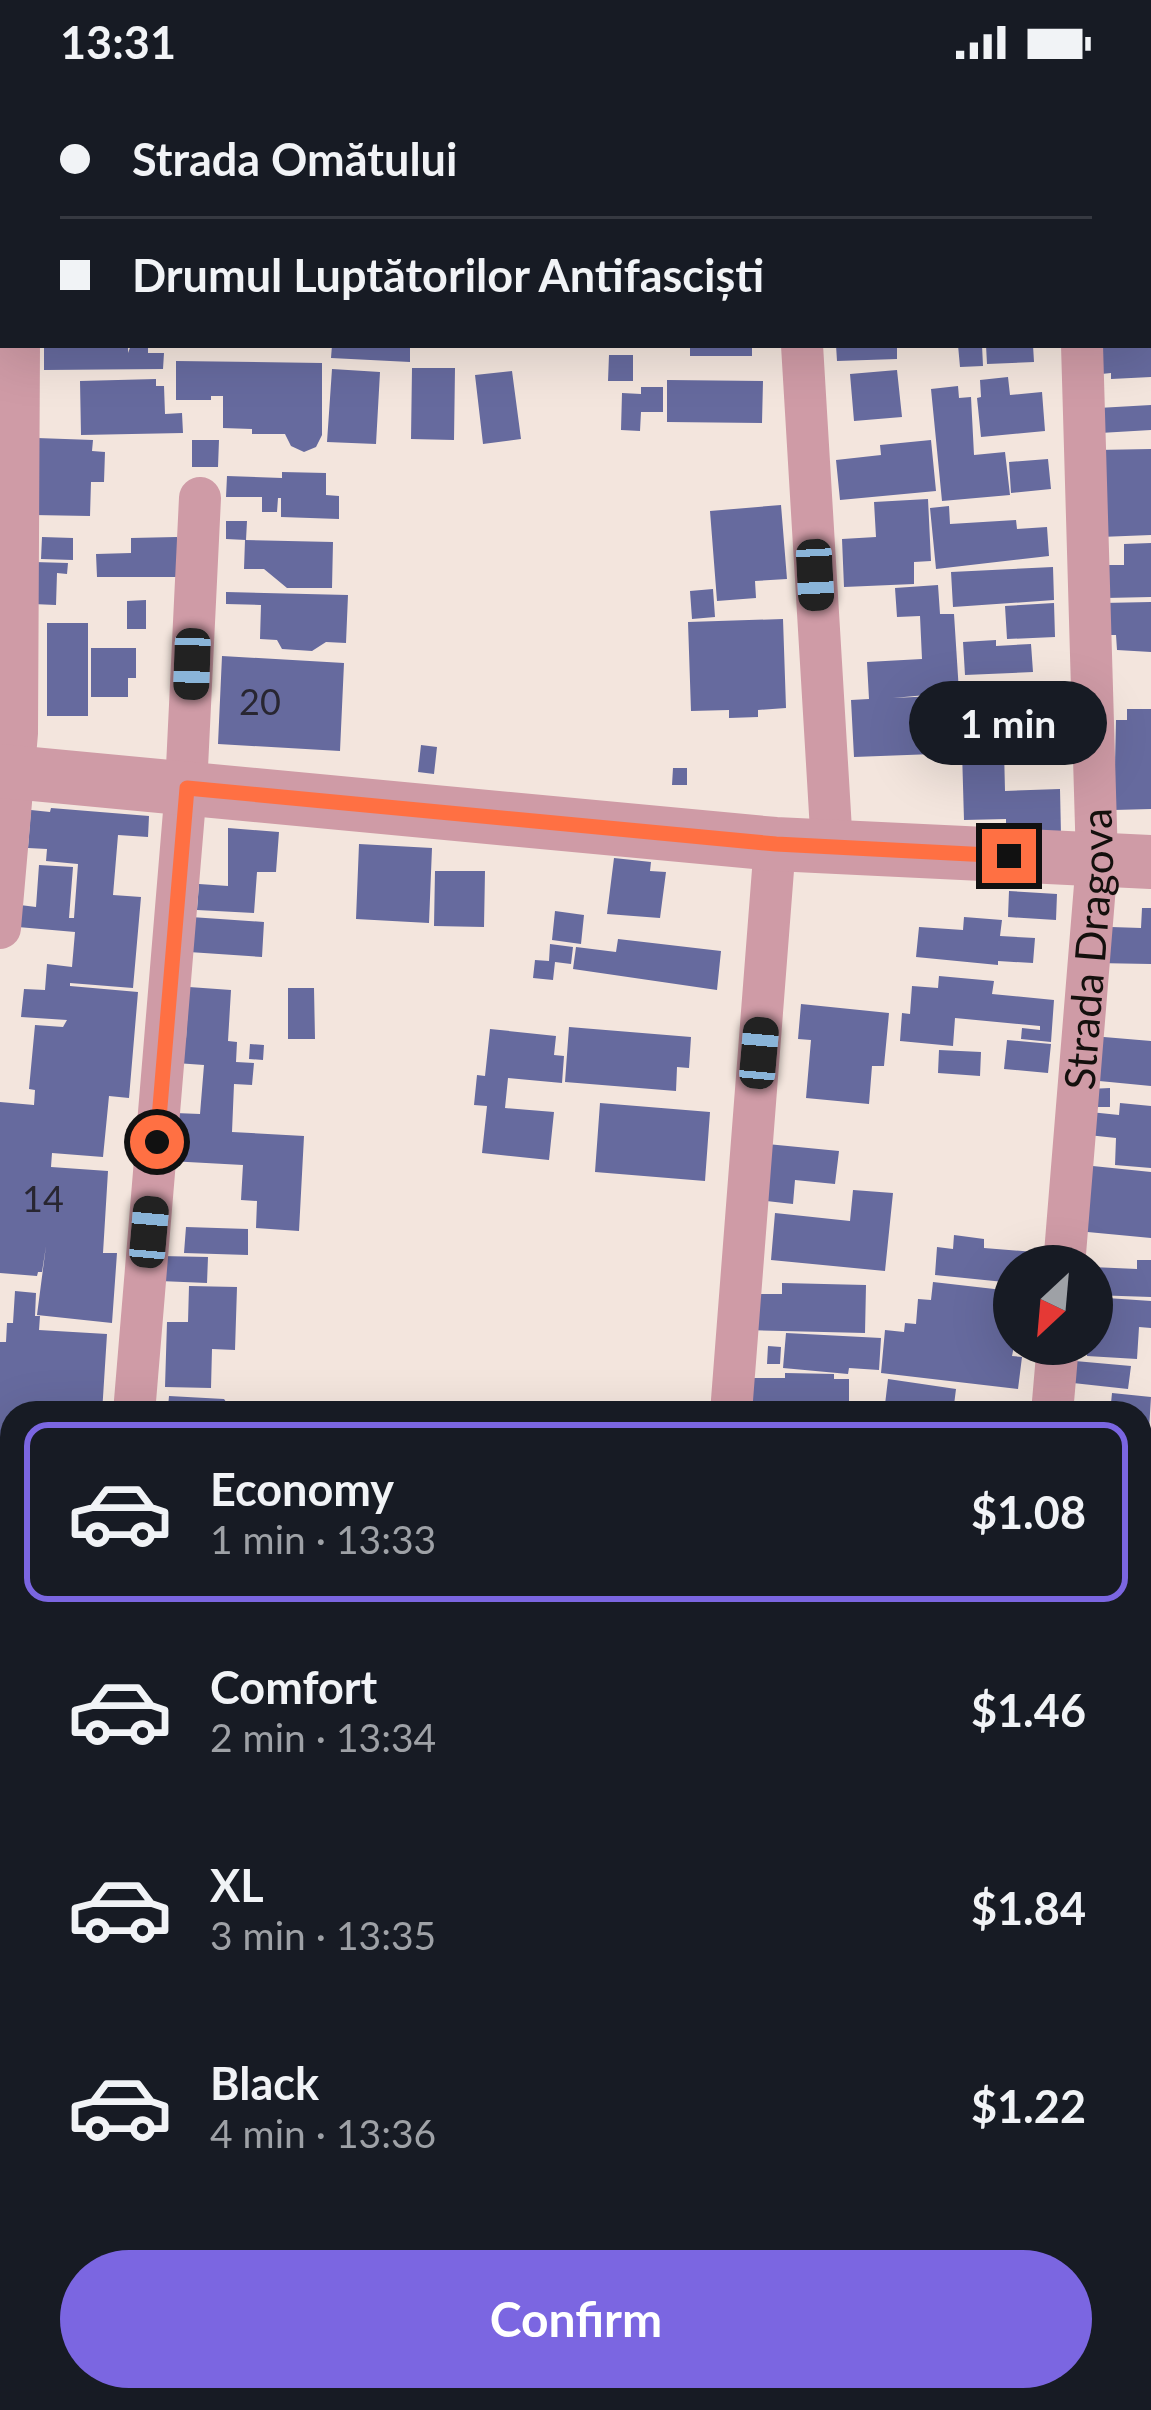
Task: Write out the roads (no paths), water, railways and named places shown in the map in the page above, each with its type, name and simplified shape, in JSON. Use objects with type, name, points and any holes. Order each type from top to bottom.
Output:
[{"type":"street","points":[[0,928],[19,348]]},
{"type":"street","points":[[802,348],[832,848]]},
{"type":"street","name":"Strada Dragova","points":[[1066,1245],[1097,861],[1082,348]]},
{"type":"street","points":[[135,1401],[187,788],[200,498]]},
{"type":"street","points":[[7,772],[776,844],[1151,862]]},
{"type":"street","points":[[731,1401],[776,844]]},
{"type":"street","points":[[1053,1401],[1056,1365]]}]
